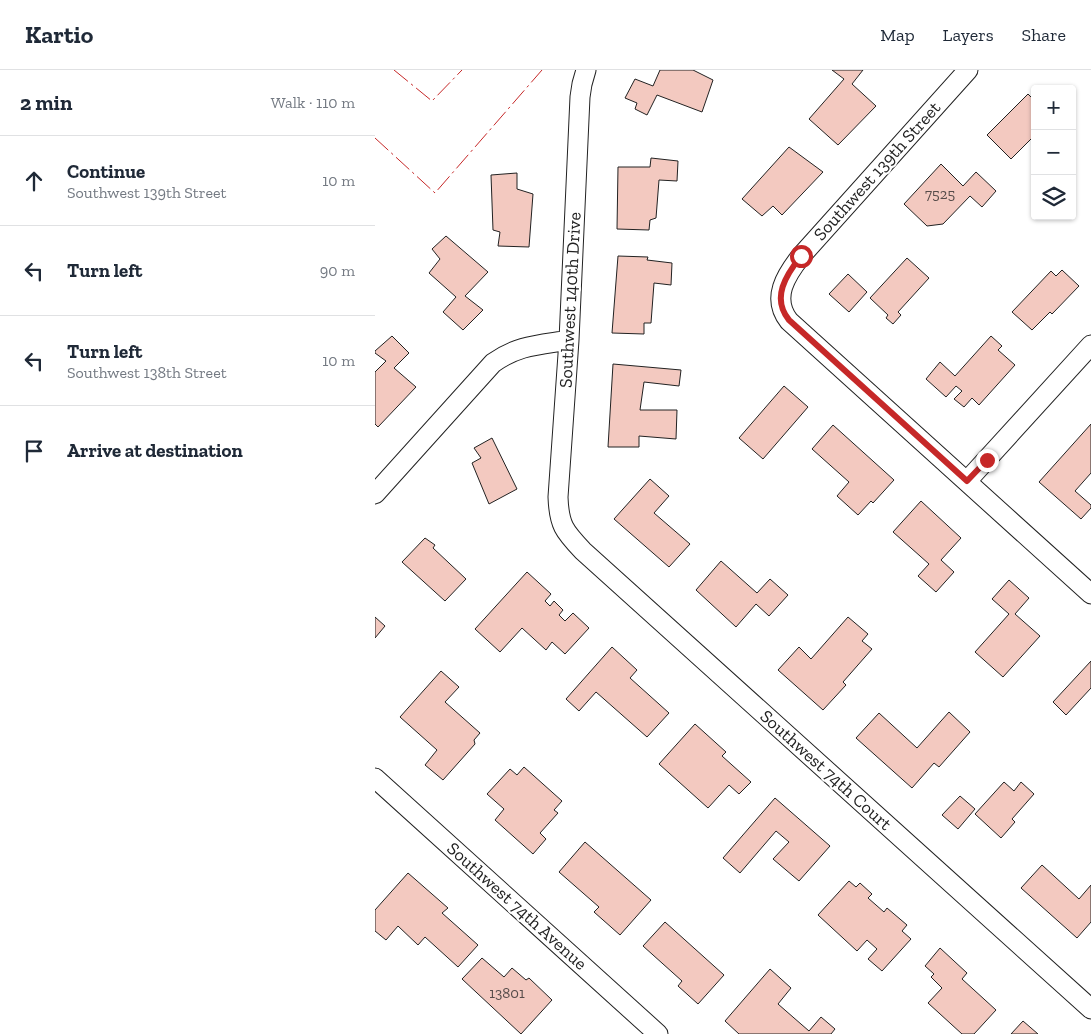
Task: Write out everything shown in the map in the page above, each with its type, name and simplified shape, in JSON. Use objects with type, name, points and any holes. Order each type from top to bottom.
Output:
[{"type":"street","name":"Southwest 140th Drive","points":[[564,529],[559,513],[558,497],[569,340],[580,97],[586,70]]},
{"type":"street","name":"Southwest 139th Street","points":[[967,481],[789,320],[783,313],[780,302],[783,284],[790,270],[801,256],[968,70]]},
{"type":"street","points":[[375,494],[493,364],[514,350],[569,340]]},
{"type":"street","points":[[1091,344],[967,481],[1091,594]]},
{"type":"street","name":"Southwest 74th Court","points":[[564,529],[583,551],[1091,1010]]},
{"type":"street","name":"Southwest 74th Avenue","points":[[375,778],[659,1034]]},
{"type":"building","points":[[660,70],[693,70],[713,80],[702,112],[657,95],[647,115],[635,109],[637,103],[625,98],[635,79],[653,86]]},
{"type":"building","points":[[832,70],[863,70],[852,84],[876,106],[838,145],[809,119],[844,79]]},
{"type":"building","points":[[1028,94],[1031,97],[1031,139],[1011,159],[987,135]]},
{"type":"building","points":[[789,147],[823,172],[782,215],[773,206],[762,216],[742,199]]},
{"type":"building","points":[[651,158],[678,161],[677,181],[659,180],[656,218],[650,220],[649,230],[617,229],[618,167],[650,167]]},
{"type":"building","points":[[941,164],[963,186],[976,172],[996,191],[982,207],[970,196],[943,224],[927,226],[904,204]]},
{"type":"building","points":[[517,173],[517,189],[533,194],[529,247],[498,246],[500,232],[493,230],[491,175]]},
{"type":"building","points":[[446,236],[488,272],[465,296],[483,310],[463,330],[443,312],[456,297],[429,273],[440,259],[432,249]]},
{"type":"building","points":[[618,256],[648,257],[647,260],[672,263],[671,285],[654,283],[651,323],[644,323],[644,334],[612,333]]},
{"type":"building","points":[[907,258],[929,278],[898,312],[901,315],[893,324],[886,318],[888,315],[870,298]]},
{"type":"building","points":[[1062,270],[1079,286],[1052,314],[1050,312],[1032,330],[1012,312],[1051,271],[1056,276]]},
{"type":"building","points":[[848,274],[867,292],[849,312],[829,294]]},
{"type":"building","points":[[392,336],[409,353],[394,368],[416,387],[378,427],[375,424],[375,372],[386,361],[375,351]]},
{"type":"building","points":[[991,336],[1002,346],[998,350],[1015,365],[979,405],[972,398],[964,407],[954,399],[962,391],[956,386],[946,397],[926,379],[940,362],[955,376]]},
{"type":"building","points":[[613,364],[681,370],[679,386],[644,382],[640,410],[677,410],[676,439],[639,436],[639,447],[608,447]]},
{"type":"building","points":[[784,386],[808,407],[763,459],[739,438]]},
{"type":"building","points":[[1091,424],[1091,473],[1075,491],[1091,505],[1091,508],[1081,519],[1039,482]]},
{"type":"building","points":[[833,425],[894,480],[873,503],[871,501],[858,515],[837,496],[849,482],[812,449]]},
{"type":"building","points":[[492,438],[517,489],[489,504],[472,463],[481,458],[474,448]]},
{"type":"building","points":[[650,479],[669,496],[654,513],[690,544],[669,567],[614,519]]},
{"type":"building","points":[[921,501],[961,538],[941,560],[954,572],[936,592],[918,576],[929,564],[893,532]]},
{"type":"building","points":[[425,538],[435,545],[433,548],[466,579],[445,601],[402,562]]},
{"type":"building","points":[[721,561],[757,593],[770,579],[788,595],[769,616],[756,604],[736,627],[696,590]]},
{"type":"building","points":[[527,572],[551,594],[545,601],[550,606],[554,601],[563,610],[559,615],[565,621],[573,613],[589,628],[565,654],[552,642],[546,650],[522,628],[500,652],[475,629]]},
{"type":"building","points":[[1009,580],[1029,598],[1015,614],[1040,636],[1003,677],[975,652],[1009,614],[992,599]]},
{"type":"building","points":[[375,617],[385,626],[375,638]]},
{"type":"building","points":[[848,617],[868,634],[862,641],[872,649],[843,682],[846,685],[823,710],[778,670],[799,647],[811,659]]},
{"type":"building","points":[[612,647],[637,670],[630,678],[669,713],[647,737],[596,692],[579,711],[566,699]]},
{"type":"building","points":[[1091,661],[1091,688],[1066,715],[1053,702]]},
{"type":"building","points":[[441,671],[459,687],[445,702],[480,733],[474,740],[475,744],[443,780],[425,765],[437,750],[400,717]]},
{"type":"building","points":[[949,712],[970,732],[939,767],[934,763],[912,788],[856,738],[879,713],[917,748]]},
{"type":"building","points":[[695,724],[726,752],[722,756],[751,782],[739,794],[729,785],[708,808],[659,764]]},
{"type":"building","points":[[524,767],[562,801],[554,810],[558,813],[540,833],[546,839],[533,854],[495,820],[504,809],[487,794],[510,769],[517,775]]},
{"type":"building","points":[[1004,782],[1014,791],[1021,782],[1034,794],[1012,819],[1015,822],[1001,838],[975,814]]},
{"type":"building","points":[[960,796],[975,809],[958,829],[942,815]]},
{"type":"building","points":[[775,798],[830,846],[799,881],[773,859],[789,842],[776,831],[740,873],[723,858]]},
{"type":"building","points":[[585,842],[651,900],[620,935],[594,912],[599,907],[559,872]]},
{"type":"building","points":[[1042,865],[1079,899],[1091,885],[1091,922],[1077,938],[1021,888]]},
{"type":"building","points":[[408,873],[448,908],[442,913],[478,945],[458,967],[425,937],[418,945],[398,926],[386,940],[375,931],[375,910]]},
{"type":"building","points":[[849,881],[856,887],[860,883],[872,894],[868,898],[884,912],[887,908],[907,925],[902,931],[911,939],[882,971],[868,959],[877,949],[867,940],[857,951],[818,915]]},
{"type":"building","points":[[665,922],[724,975],[698,1004],[678,986],[682,981],[643,946]]},
{"type":"building","points":[[940,948],[967,973],[962,979],[996,1010],[974,1034],[962,1034],[928,1003],[942,988],[931,977],[934,974],[925,966]]},
{"type":"building","points":[[482,958],[504,977],[512,968],[526,980],[529,978],[552,1000],[521,1034],[462,979]]},
{"type":"building","points":[[770,969],[791,988],[778,1004],[809,1031],[821,1017],[835,1029],[831,1034],[739,1034],[725,1021]]},
{"type":"building","points":[[1023,1021],[1038,1034],[1011,1034]]},
{"type":"power","points":[[394,70],[432,101],[462,70]]},
{"type":"power","points":[[375,138],[435,193],[542,70]]},
{"type":"route","points":[[801,256],[790,270],[780,293],[783,313],[789,320],[967,481],[987,460]]}]
